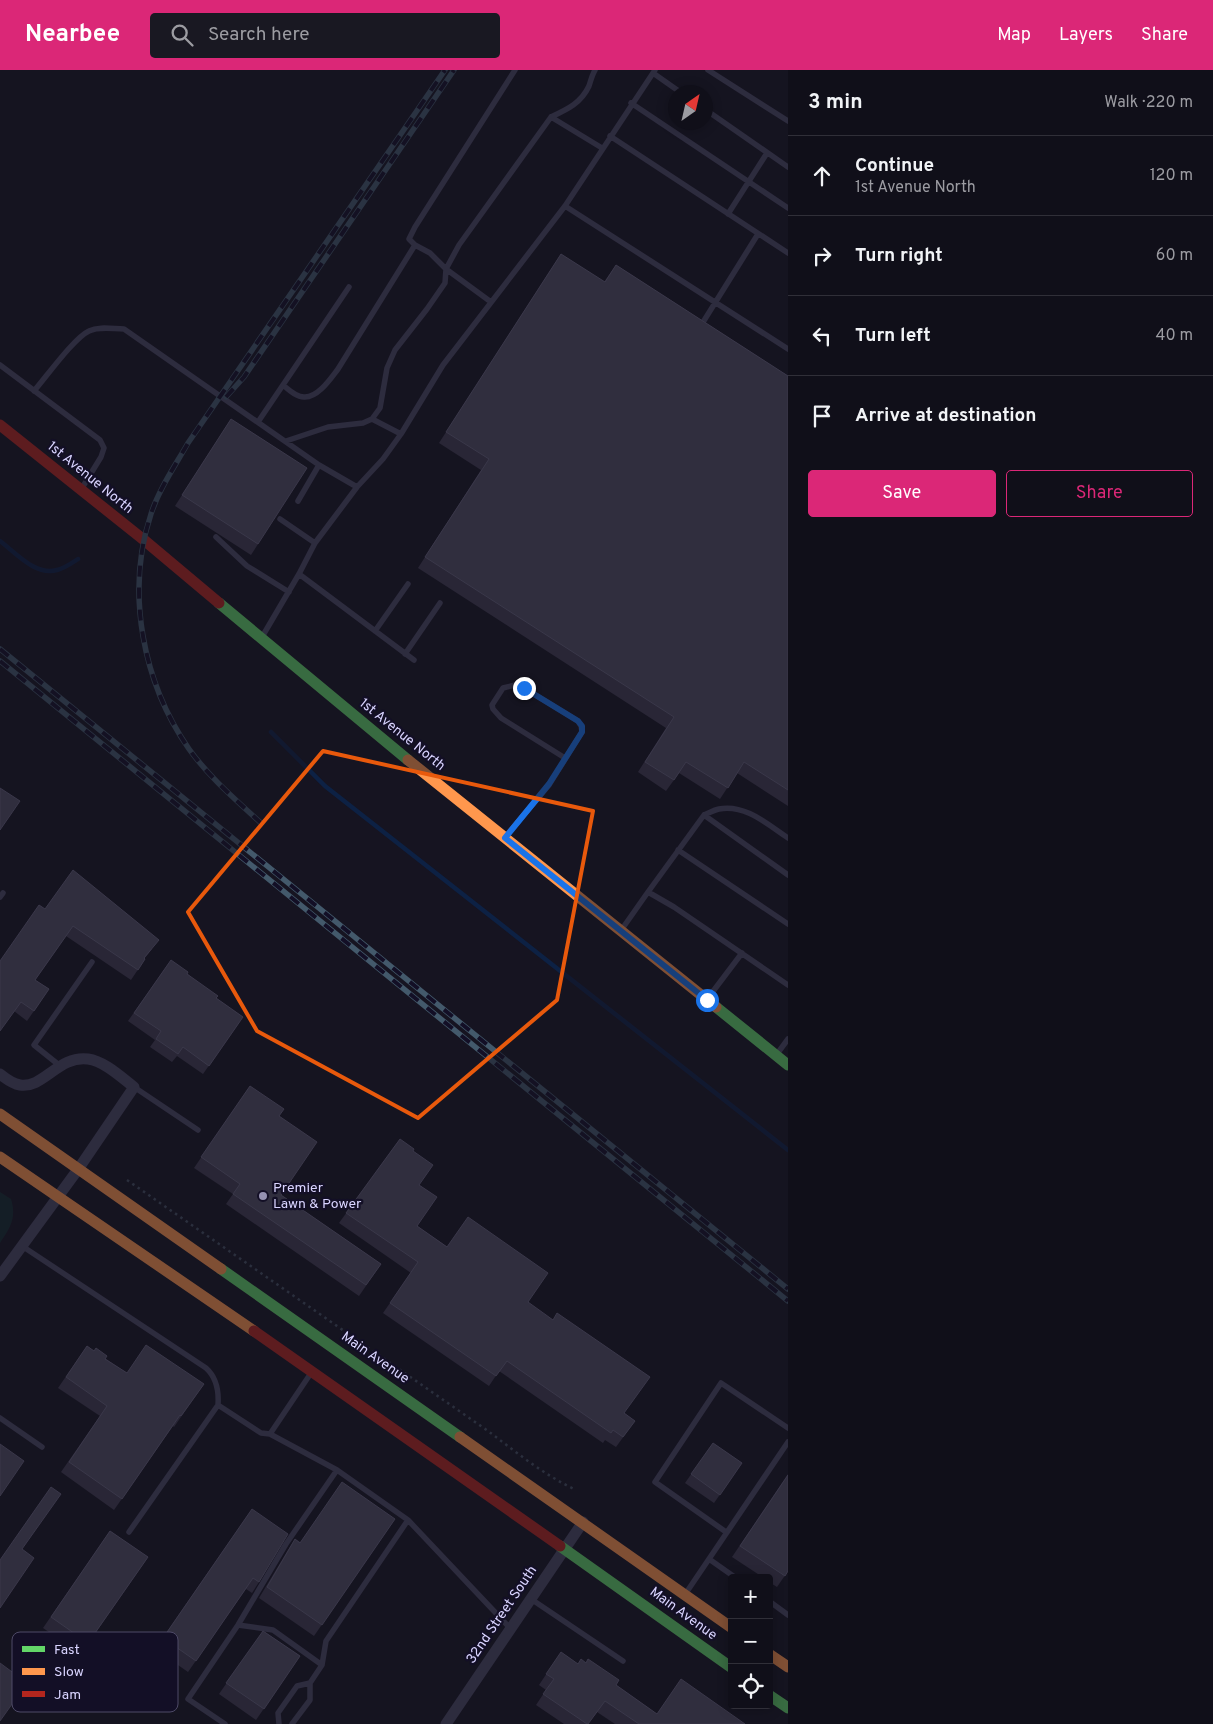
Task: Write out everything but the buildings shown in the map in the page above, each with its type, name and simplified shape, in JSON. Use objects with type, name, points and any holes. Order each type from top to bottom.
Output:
[{"type":"main road","name":"1st Avenue North","points":[[0,425],[371,730],[788,1066]]},
{"type":"main road","name":"Main Avenue","points":[[0,1114],[728,1625]]},
{"type":"main road","name":"Main Avenue","points":[[0,1157],[312,1371],[728,1665]]},
{"type":"main road","points":[[773,1697],[788,1708]]},
{"type":"street","points":[[0,1074],[20,1085],[36,1083],[59,1065],[74,1060],[88,1059],[103,1065],[134,1087],[79,1168],[0,1276]]},
{"type":"street","name":"32nd Street South","points":[[446,1724],[583,1522]]},
{"type":"lane","points":[[491,302],[446,269],[430,253],[409,240],[415,227],[515,70]]},
{"type":"lane","points":[[286,441],[328,428],[363,424],[372,419],[380,408],[387,368],[392,356],[445,283],[446,269],[459,245],[552,117],[571,108],[580,100],[589,86],[595,70]]},
{"type":"lane","points":[[708,70],[788,121]]},
{"type":"lane","points":[[261,638],[289,592],[315,543],[357,487],[383,460],[443,365],[564,206],[631,103],[654,72],[671,85]]},
{"type":"lane","points":[[631,103],[788,208]]},
{"type":"lane","points":[[713,115],[788,167]]},
{"type":"lane","points":[[552,117],[602,148]]},
{"type":"lane","points":[[610,136],[788,253]]},
{"type":"lane","points":[[728,214],[767,153]]},
{"type":"lane","points":[[564,206],[788,349]]},
{"type":"lane","points":[[700,327],[758,234]]},
{"type":"lane","points":[[283,385],[304,397],[323,387],[338,369],[415,245]]},
{"type":"lane","points":[[258,422],[349,287]]},
{"type":"lane","points":[[34,391],[80,337],[91,330],[124,329],[319,465],[357,487]]},
{"type":"lane","points":[[0,366],[100,440],[104,448],[101,457],[81,490]]},
{"type":"lane","points":[[372,419],[401,434]]},
{"type":"lane","points":[[298,501],[319,465]]},
{"type":"lane","points":[[280,519],[315,543]]},
{"type":"lane","points":[[216,536],[247,566],[289,592]]},
{"type":"lane","points":[[299,574],[414,660]]},
{"type":"lane","points":[[375,631],[408,584]]},
{"type":"lane","points":[[406,654],[440,603]]},
{"type":"lane","points":[[505,838],[549,784],[582,732],[582,726],[578,721],[524,688],[515,685],[503,688],[492,705],[496,713],[565,758]]},
{"type":"lane","points":[[621,931],[704,815],[719,809],[736,808],[748,812],[788,838]]},
{"type":"lane","points":[[704,815],[788,875]]},
{"type":"lane","points":[[678,850],[788,924]]},
{"type":"lane","points":[[648,892],[674,907],[788,985]]},
{"type":"lane","points":[[707,1000],[742,953]]},
{"type":"lane","points":[[59,1065],[34,1045],[92,962]]},
{"type":"lane","points":[[776,1056],[788,1039]]},
{"type":"lane","points":[[134,1087],[198,1130]]},
{"type":"lane","points":[[22,1246],[206,1368],[212,1374],[219,1393],[218,1405],[129,1532]]},
{"type":"lane","points":[[270,1434],[312,1371]]},
{"type":"lane","points":[[726,1532],[655,1482],[721,1383],[788,1428]]},
{"type":"lane","points":[[218,1405],[260,1433],[270,1434],[337,1470],[408,1520],[510,1629]]},
{"type":"lane","points":[[0,1418],[42,1447]]},
{"type":"lane","points":[[684,1595],[788,1442]]},
{"type":"lane","points":[[225,1724],[188,1699],[238,1624],[286,1544],[337,1470]]},
{"type":"lane","points":[[292,1724],[310,1700],[310,1684],[322,1665],[326,1641],[408,1520]]},
{"type":"lane","points":[[708,1559],[730,1574]]},
{"type":"lane","points":[[531,1599],[623,1661]]},
{"type":"lane","points":[[773,1604],[788,1614]]},
{"type":"lane","points":[[238,1624],[273,1630],[322,1665]]},
{"type":"lane","points":[[279,1724],[278,1713],[297,1686],[310,1684]]},
{"type":"path","points":[[127,1180],[488,1431],[527,1461],[576,1490]]},
{"type":"highlighted area","points":[[323,751],[593,811],[557,1000],[418,1118],[257,1031],[188,912]]},
{"type":"green space","points":[[0,1192],[11,1199],[13,1217],[0,1243]]},
{"type":"waterway","points":[[0,541],[26,562],[41,570],[57,570],[66,567],[78,559]]},
{"type":"waterway","points":[[271,732],[325,786],[788,1150]]},
{"type":"railway","points":[[261,823],[223,788],[189,749],[173,723],[160,695],[150,666],[143,636],[139,605],[143,544],[158,496],[188,443],[445,70]]},
{"type":"railway","points":[[226,397],[244,377],[454,70]]},
{"type":"railway","points":[[0,649],[788,1289]]},
{"type":"railway","points":[[0,661],[788,1301]]},
{"type":"traffic: fast","points":[[219,603],[408,760]]},
{"type":"traffic: fast","points":[[716,1007],[788,1065]]},
{"type":"traffic: fast","points":[[221,1269],[460,1437]]},
{"type":"traffic: fast","points":[[560,1546],[728,1665]]},
{"type":"traffic: fast","points":[[773,1698],[788,1708]]},
{"type":"traffic: slow","points":[[408,760],[716,1007]]},
{"type":"traffic: slow","points":[[0,1114],[221,1269]]},
{"type":"traffic: slow","points":[[0,1157],[254,1331]]},
{"type":"traffic: slow","points":[[460,1437],[728,1625]]},
{"type":"traffic: slow","points":[[773,1657],[788,1667]]},
{"type":"traffic: jam","points":[[0,425],[144,540],[219,603]]},
{"type":"traffic: jam","points":[[254,1331],[560,1546]]},
{"type":"place","name":"Premier Lawn & Power","points":[[263,1196]]},
{"type":"route","points":[[524,688],[578,721],[582,726],[582,732],[549,784],[505,838],[707,1000]]}]
